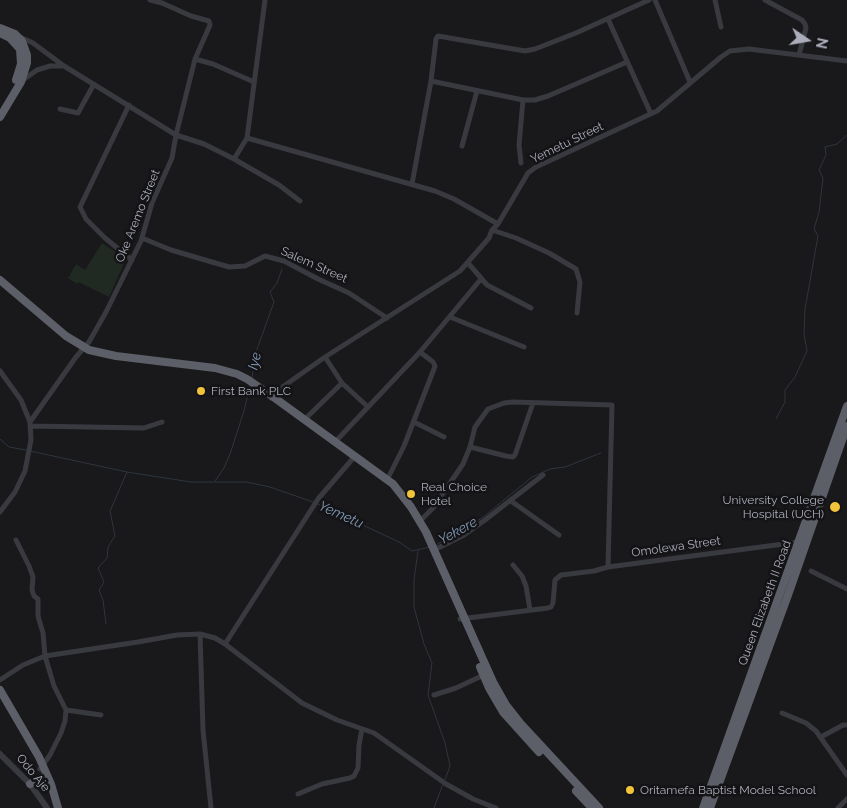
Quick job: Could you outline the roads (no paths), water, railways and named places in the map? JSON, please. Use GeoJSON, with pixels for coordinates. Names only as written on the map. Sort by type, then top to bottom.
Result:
{"type":"FeatureCollection","features":[{"type":"Feature","properties":{"kind":"highway"},"geometry":{"type":"LineString","coordinates":[[0,28],[15,34],[25,47],[27,55],[27,63],[21,82],[0,117]]}},
{"type":"Feature","properties":{"kind":"highway"},"geometry":{"type":"LineString","coordinates":[[0,34],[16,43],[22,55],[19,74],[0,109]]}},
{"type":"Feature","properties":{"kind":"highway"},"geometry":{"type":"LineString","coordinates":[[0,280],[82,350]]}},
{"type":"Feature","properties":{"kind":"highway"},"geometry":{"type":"LineString","coordinates":[[0,285],[68,343],[82,350],[105,359],[228,375],[271,397],[305,419],[384,482],[413,516],[431,547]]}},
{"type":"Feature","properties":{"kind":"highway"},"geometry":{"type":"LineString","coordinates":[[271,397],[399,491],[420,521],[496,700],[510,721],[592,808]]}},
{"type":"Feature","properties":{"kind":"highway","name":"Queen Elizabeth II Road"},"geometry":{"type":"LineString","coordinates":[[710,808],[784,594],[799,542],[847,406]]}},
{"type":"Feature","properties":{"kind":"highway","name":"Queen Elizabeth II Road"},"geometry":{"type":"LineString","coordinates":[[703,808],[847,426]]}},
{"type":"Feature","properties":{"kind":"highway"},"geometry":{"type":"LineString","coordinates":[[486,674],[513,715],[599,808]]}},
{"type":"Feature","properties":{"kind":"highway"},"geometry":{"type":"LineString","coordinates":[[0,690],[42,767],[54,808]]}},
{"type":"Feature","properties":{"kind":"highway"},"geometry":{"type":"LineString","coordinates":[[0,698],[42,767]]}},
{"type":"Feature","properties":{"kind":"highway"},"geometry":{"type":"LineString","coordinates":[[30,784],[45,776]]}},
{"type":"Feature","properties":{"kind":"highway"},"geometry":{"type":"LineString","coordinates":[[45,776],[58,808]]}},
{"type":"Feature","properties":{"kind":"street","name":"Oke Aremo Street"},"geometry":{"type":"LineString","coordinates":[[30,424],[106,312],[142,238],[152,203],[172,158],[195,59],[210,23],[174,7],[150,0]]}},
{"type":"Feature","properties":{"kind":"street"},"geometry":{"type":"LineString","coordinates":[[234,159],[248,138],[265,0]]}},
{"type":"Feature","properties":{"kind":"street"},"geometry":{"type":"LineString","coordinates":[[412,184],[438,36],[525,51],[535,49],[608,19],[649,0]]}},
{"type":"Feature","properties":{"kind":"street"},"geometry":{"type":"LineString","coordinates":[[655,0],[690,82]]}},
{"type":"Feature","properties":{"kind":"street"},"geometry":{"type":"LineString","coordinates":[[715,0],[721,27]]}},
{"type":"Feature","properties":{"kind":"street"},"geometry":{"type":"LineString","coordinates":[[765,0],[802,20],[805,24],[806,28],[799,55]]}},
{"type":"Feature","properties":{"kind":"street"},"geometry":{"type":"LineString","coordinates":[[608,19],[651,114]]}},
{"type":"Feature","properties":{"kind":"street"},"geometry":{"type":"LineString","coordinates":[[15,34],[176,135],[204,144],[234,159],[279,185],[300,201]]}},
{"type":"Feature","properties":{"kind":"street","name":"Yemetu Street"},"geometry":{"type":"LineString","coordinates":[[271,397],[326,357],[460,271],[489,238],[528,172],[651,114],[721,56],[730,51],[749,49],[847,61]]}},
{"type":"Feature","properties":{"kind":"street"},"geometry":{"type":"LineString","coordinates":[[195,59],[213,64],[254,82]]}},
{"type":"Feature","properties":{"kind":"street"},"geometry":{"type":"LineString","coordinates":[[431,81],[523,100],[535,100],[627,62]]}},
{"type":"Feature","properties":{"kind":"street"},"geometry":{"type":"LineString","coordinates":[[21,82],[37,70],[50,66],[64,66]]}},
{"type":"Feature","properties":{"kind":"street"},"geometry":{"type":"LineString","coordinates":[[60,109],[78,113],[94,84]]}},
{"type":"Feature","properties":{"kind":"street"},"geometry":{"type":"LineString","coordinates":[[462,146],[477,91]]}},
{"type":"Feature","properties":{"kind":"street"},"geometry":{"type":"LineString","coordinates":[[521,163],[519,145],[523,100]]}},
{"type":"Feature","properties":{"kind":"street"},"geometry":{"type":"LineString","coordinates":[[128,105],[80,207],[86,219],[105,238],[132,260]]}},
{"type":"Feature","properties":{"kind":"street"},"geometry":{"type":"LineString","coordinates":[[248,138],[445,195],[498,224]]}},
{"type":"Feature","properties":{"kind":"street"},"geometry":{"type":"LineString","coordinates":[[492,230],[549,252],[576,269],[580,282],[577,312]]}},
{"type":"Feature","properties":{"kind":"street","name":"Salem Street"},"geometry":{"type":"LineString","coordinates":[[142,238],[171,250],[229,267],[245,266],[266,256],[284,261],[318,280],[349,293],[387,318]]}},
{"type":"Feature","properties":{"kind":"street"},"geometry":{"type":"LineString","coordinates":[[468,263],[481,280],[498,292],[531,308]]}},
{"type":"Feature","properties":{"kind":"street"},"geometry":{"type":"LineString","coordinates":[[335,442],[420,352],[481,280]]}},
{"type":"Feature","properties":{"kind":"street"},"geometry":{"type":"LineString","coordinates":[[450,317],[524,347]]}},
{"type":"Feature","properties":{"kind":"street"},"geometry":{"type":"LineString","coordinates":[[386,480],[404,446],[435,366],[420,352]]}},
{"type":"Feature","properties":{"kind":"street"},"geometry":{"type":"LineString","coordinates":[[326,357],[342,383],[368,407]]}},
{"type":"Feature","properties":{"kind":"street"},"geometry":{"type":"LineString","coordinates":[[0,371],[21,400],[30,424],[31,447],[25,471],[14,492],[0,512]]}},
{"type":"Feature","properties":{"kind":"street"},"geometry":{"type":"LineString","coordinates":[[305,419],[342,383]]}},
{"type":"Feature","properties":{"kind":"street"},"geometry":{"type":"LineString","coordinates":[[420,521],[433,508],[463,464],[475,427],[488,409],[504,403],[612,405],[608,566]]}},
{"type":"Feature","properties":{"kind":"street"},"geometry":{"type":"LineString","coordinates":[[470,447],[506,456],[515,455],[533,404]]}},
{"type":"Feature","properties":{"kind":"street"},"geometry":{"type":"LineString","coordinates":[[30,424],[144,428],[162,422]]}},
{"type":"Feature","properties":{"kind":"street"},"geometry":{"type":"LineString","coordinates":[[414,422],[444,438]]}},
{"type":"Feature","properties":{"kind":"street"},"geometry":{"type":"LineString","coordinates":[[225,644],[314,504],[354,458]]}},
{"type":"Feature","properties":{"kind":"street"},"geometry":{"type":"LineString","coordinates":[[431,547],[464,535],[543,475]]}},
{"type":"Feature","properties":{"kind":"street"},"geometry":{"type":"LineString","coordinates":[[511,501],[559,535]]}},
{"type":"Feature","properties":{"kind":"street"},"geometry":{"type":"LineString","coordinates":[[16,540],[30,566],[32,590],[34,596],[38,599],[38,616],[43,633],[45,656],[54,686],[66,710],[61,734],[42,767]]}},
{"type":"Feature","properties":{"kind":"street","name":"Omolewa Street"},"geometry":{"type":"LineString","coordinates":[[530,610],[551,607],[557,577],[594,572],[608,566],[799,542]]}},
{"type":"Feature","properties":{"kind":"street"},"geometry":{"type":"LineString","coordinates":[[462,619],[530,610],[524,581],[513,565]]}},
{"type":"Feature","properties":{"kind":"street"},"geometry":{"type":"LineString","coordinates":[[811,571],[847,590]]}},
{"type":"Feature","properties":{"kind":"street"},"geometry":{"type":"LineString","coordinates":[[0,680],[23,665],[45,656],[119,646],[177,634],[200,634],[215,638],[225,644],[302,703],[337,720],[382,738],[446,784],[473,799],[496,808]]}},
{"type":"Feature","properties":{"kind":"street"},"geometry":{"type":"LineString","coordinates":[[200,634],[203,720],[211,808]]}},
{"type":"Feature","properties":{"kind":"street"},"geometry":{"type":"LineString","coordinates":[[434,695],[486,674]]}},
{"type":"Feature","properties":{"kind":"street"},"geometry":{"type":"LineString","coordinates":[[66,710],[101,715]]}},
{"type":"Feature","properties":{"kind":"street"},"geometry":{"type":"LineString","coordinates":[[782,713],[806,723],[821,737],[847,775]]}},
{"type":"Feature","properties":{"kind":"street"},"geometry":{"type":"LineString","coordinates":[[821,737],[843,724],[847,725]]}},
{"type":"Feature","properties":{"kind":"street"},"geometry":{"type":"LineString","coordinates":[[298,794],[322,784],[354,776],[358,768],[358,745],[362,729]]}},
{"type":"Feature","properties":{"kind":"street","name":"Odo Aje"},"geometry":{"type":"LineString","coordinates":[[0,754],[30,784],[47,808]]}},
{"type":"Feature","properties":{"kind":"street"},"geometry":{"type":"LineString","coordinates":[[838,808],[847,799]]}},
{"type":"Feature","properties":{"kind":"waterway"},"geometry":{"type":"LineString","coordinates":[[776,419],[785,402],[785,390],[795,377],[807,351],[804,334],[805,309],[818,236],[814,229],[819,212],[823,178],[819,170],[826,155],[825,147],[837,144],[847,135]]}},
{"type":"Feature","properties":{"kind":"waterway","name":"Iye"},"geometry":{"type":"LineString","coordinates":[[252,378],[256,352],[274,302],[270,292],[277,283],[282,269]]}},
{"type":"Feature","properties":{"kind":"waterway","name":"Iye"},"geometry":{"type":"LineString","coordinates":[[215,481],[224,468],[230,454],[250,385]]}},
{"type":"Feature","properties":{"kind":"waterway","name":"Yemetu"},"geometry":{"type":"LineString","coordinates":[[0,439],[9,447],[26,450]]}},
{"type":"Feature","properties":{"kind":"waterway","name":"Yemetu"},"geometry":{"type":"LineString","coordinates":[[30,451],[127,472],[191,482],[246,482],[270,487],[313,502]]}},
{"type":"Feature","properties":{"kind":"waterway","name":"Yekere"},"geometry":{"type":"LineString","coordinates":[[436,545],[482,518],[532,477],[550,469],[565,467],[601,453]]}},
{"type":"Feature","properties":{"kind":"waterway"},"geometry":{"type":"LineString","coordinates":[[106,624],[103,600],[99,590],[104,582],[98,568],[107,558],[108,547],[115,536],[110,511],[127,472]]}},
{"type":"Feature","properties":{"kind":"waterway","name":"Yemetu"},"geometry":{"type":"LineString","coordinates":[[316,503],[399,542],[412,551],[430,547]]}},
{"type":"Feature","properties":{"kind":"waterway","name":"Yemetu"},"geometry":{"type":"LineString","coordinates":[[418,551],[414,580],[414,607],[424,644],[432,663],[428,695],[445,743],[450,766],[445,780]]}},
{"type":"Feature","properties":{"kind":"waterway","name":"Yemetu"},"geometry":{"type":"LineString","coordinates":[[434,808],[443,784]]}},
{"type":"Feature","properties":{"kind":"place","name":"First Bank PLC"},"geometry":{"type":"Point","coordinates":[201,391]}},
{"type":"Feature","properties":{"kind":"place","name":"Real Choice Hotel"},"geometry":{"type":"Point","coordinates":[411,494]}},
{"type":"Feature","properties":{"kind":"place","name":"University College Hospital (UCH)"},"geometry":{"type":"Point","coordinates":[835,507]}},
{"type":"Feature","properties":{"kind":"place","name":"Oritamefa Baptist Model School"},"geometry":{"type":"Point","coordinates":[630,790]}}]}
